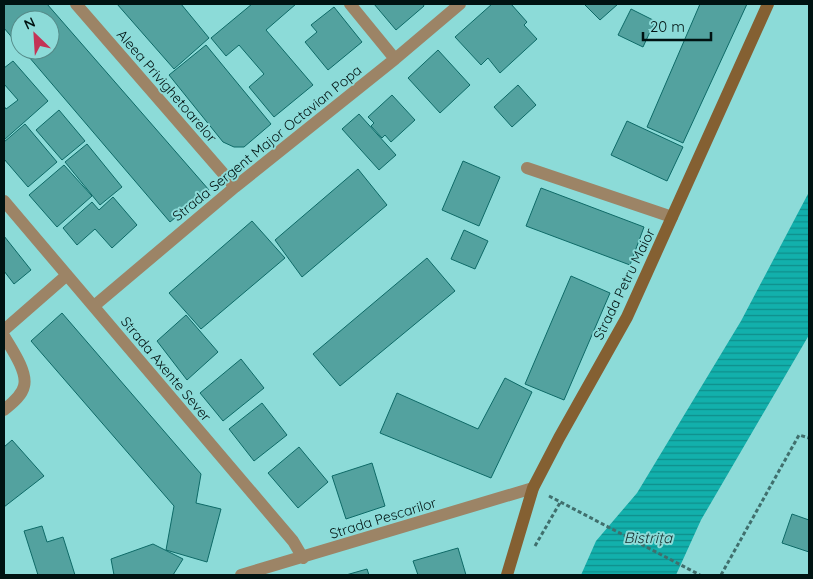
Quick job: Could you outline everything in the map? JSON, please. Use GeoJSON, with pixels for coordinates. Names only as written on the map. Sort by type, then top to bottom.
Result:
{"type":"FeatureCollection","features":[{"type":"Feature","properties":{"kind":"street","name":"Aleea Privighetoarelor"},"geometry":{"type":"LineString","coordinates":[[76,4],[235,188]]}},
{"type":"Feature","properties":{"kind":"street"},"geometry":{"type":"LineString","coordinates":[[350,4],[395,59]]}},
{"type":"Feature","properties":{"kind":"street","name":"Strada Sergent Major Octavian Popa"},"geometry":{"type":"LineString","coordinates":[[94,306],[460,4]]}},
{"type":"Feature","properties":{"kind":"street","name":"Strada Petru Maior"},"geometry":{"type":"LineString","coordinates":[[507,575],[533,488],[627,317],[768,4]]}},
{"type":"Feature","properties":{"kind":"street"},"geometry":{"type":"LineString","coordinates":[[527,168],[672,217]]}},
{"type":"Feature","properties":{"kind":"street","name":"Strada Axente Sever"},"geometry":{"type":"LineString","coordinates":[[4,201],[293,541],[303,558]]}},
{"type":"Feature","properties":{"kind":"street"},"geometry":{"type":"LineString","coordinates":[[4,330],[67,275]]}},
{"type":"Feature","properties":{"kind":"street"},"geometry":{"type":"LineString","coordinates":[[4,336],[19,362],[24,376],[24,387],[16,399],[4,410]]}},
{"type":"Feature","properties":{"kind":"street","name":"Strada Pescarilor"},"geometry":{"type":"LineString","coordinates":[[241,575],[533,488]]}},
{"type":"Feature","properties":{"kind":"path"},"geometry":{"type":"LineString","coordinates":[[721,575],[799,435],[809,438]]}},
{"type":"Feature","properties":{"kind":"path"},"geometry":{"type":"LineString","coordinates":[[533,551],[563,502],[699,575]]}},
{"type":"Feature","properties":{"kind":"water","name":"Bistrița"},"geometry":{"type":"Polygon","coordinates":[[[809,192],[809,335],[701,520],[676,575],[581,575],[596,541],[637,493],[741,321],[809,192]]]}},
{"type":"Feature","properties":{"kind":"building"},"geometry":{"type":"Polygon","coordinates":[[[4,4],[47,4],[52,10],[10,10],[10,35],[4,28],[4,4]]]}},
{"type":"Feature","properties":{"kind":"building"},"geometry":{"type":"Polygon","coordinates":[[[117,4],[181,4],[209,38],[174,69],[117,4]]]}},
{"type":"Feature","properties":{"kind":"building"},"geometry":{"type":"Polygon","coordinates":[[[252,4],[296,4],[266,30],[313,85],[274,117],[249,87],[264,74],[239,45],[226,56],[211,38],[252,4]]]}},
{"type":"Feature","properties":{"kind":"building"},"geometry":{"type":"Polygon","coordinates":[[[374,4],[423,4],[424,6],[396,30],[374,4]]]}},
{"type":"Feature","properties":{"kind":"building"},"geometry":{"type":"Polygon","coordinates":[[[492,4],[511,4],[527,22],[524,25],[537,39],[500,73],[488,58],[481,65],[455,37],[492,4]]]}},
{"type":"Feature","properties":{"kind":"building"},"geometry":{"type":"Polygon","coordinates":[[[584,4],[618,4],[600,20],[584,4]]]}},
{"type":"Feature","properties":{"kind":"building"},"geometry":{"type":"Polygon","coordinates":[[[700,4],[747,4],[683,143],[647,127],[700,4]]]}},
{"type":"Feature","properties":{"kind":"building"},"geometry":{"type":"Polygon","coordinates":[[[334,7],[362,42],[328,70],[305,42],[317,32],[311,25],[334,7]]]}},
{"type":"Feature","properties":{"kind":"building"},"geometry":{"type":"Polygon","coordinates":[[[631,9],[655,21],[643,47],[618,35],[631,9]]]}},
{"type":"Feature","properties":{"kind":"building"},"geometry":{"type":"Polygon","coordinates":[[[60,19],[209,190],[170,222],[32,60],[60,60],[60,19]]]}},
{"type":"Feature","properties":{"kind":"building"},"geometry":{"type":"Polygon","coordinates":[[[206,45],[271,124],[244,147],[234,147],[223,142],[169,75],[206,45]]]}},
{"type":"Feature","properties":{"kind":"building"},"geometry":{"type":"Polygon","coordinates":[[[438,50],[470,85],[440,113],[408,78],[438,50]]]}},
{"type":"Feature","properties":{"kind":"building"},"geometry":{"type":"Polygon","coordinates":[[[13,61],[48,101],[4,140],[4,106],[6,109],[18,100],[4,84],[4,68],[13,61]]]}},
{"type":"Feature","properties":{"kind":"building"},"geometry":{"type":"Polygon","coordinates":[[[518,85],[536,105],[512,127],[494,107],[518,85]]]}},
{"type":"Feature","properties":{"kind":"building"},"geometry":{"type":"Polygon","coordinates":[[[392,95],[415,120],[391,142],[385,135],[382,138],[371,126],[374,123],[368,117],[392,95]]]}},
{"type":"Feature","properties":{"kind":"building"},"geometry":{"type":"Polygon","coordinates":[[[59,110],[85,141],[62,160],[36,130],[59,110]]]}},
{"type":"Feature","properties":{"kind":"building"},"geometry":{"type":"Polygon","coordinates":[[[359,114],[396,155],[379,170],[342,129],[359,114]]]}},
{"type":"Feature","properties":{"kind":"building"},"geometry":{"type":"Polygon","coordinates":[[[627,121],[683,147],[667,181],[611,155],[627,121]]]}},
{"type":"Feature","properties":{"kind":"building"},"geometry":{"type":"Polygon","coordinates":[[[25,124],[57,162],[28,187],[4,159],[4,142],[25,124]]]}},
{"type":"Feature","properties":{"kind":"building"},"geometry":{"type":"Polygon","coordinates":[[[87,144],[122,187],[100,205],[65,162],[87,144]]]}},
{"type":"Feature","properties":{"kind":"building"},"geometry":{"type":"Polygon","coordinates":[[[463,161],[500,177],[479,226],[442,210],[463,161]]]}},
{"type":"Feature","properties":{"kind":"building"},"geometry":{"type":"Polygon","coordinates":[[[64,165],[92,196],[57,227],[29,195],[64,165]]]}},
{"type":"Feature","properties":{"kind":"building"},"geometry":{"type":"Polygon","coordinates":[[[358,169],[387,205],[302,277],[275,240],[358,169]]]}},
{"type":"Feature","properties":{"kind":"building"},"geometry":{"type":"Polygon","coordinates":[[[541,188],[644,227],[630,265],[526,226],[541,188]]]}},
{"type":"Feature","properties":{"kind":"building"},"geometry":{"type":"Polygon","coordinates":[[[113,197],[137,225],[112,248],[95,229],[77,245],[63,228],[92,202],[99,210],[113,197]]]}},
{"type":"Feature","properties":{"kind":"building"},"geometry":{"type":"Polygon","coordinates":[[[252,221],[285,258],[201,329],[169,293],[252,221]]]}},
{"type":"Feature","properties":{"kind":"building"},"geometry":{"type":"Polygon","coordinates":[[[464,230],[488,241],[475,269],[451,259],[464,230]]]}},
{"type":"Feature","properties":{"kind":"building"},"geometry":{"type":"Polygon","coordinates":[[[4,236],[31,270],[14,284],[4,271],[4,236]]]}},
{"type":"Feature","properties":{"kind":"building"},"geometry":{"type":"Polygon","coordinates":[[[427,258],[455,291],[340,386],[313,354],[427,258]]]}},
{"type":"Feature","properties":{"kind":"building"},"geometry":{"type":"Polygon","coordinates":[[[571,276],[610,293],[564,400],[525,384],[571,276]]]}},
{"type":"Feature","properties":{"kind":"building"},"geometry":{"type":"Polygon","coordinates":[[[62,313],[201,474],[196,503],[221,509],[207,562],[166,550],[174,506],[31,341],[62,313]]]}},
{"type":"Feature","properties":{"kind":"building"},"geometry":{"type":"Polygon","coordinates":[[[186,315],[218,352],[187,380],[157,341],[186,315]]]}},
{"type":"Feature","properties":{"kind":"building"},"geometry":{"type":"Polygon","coordinates":[[[241,359],[264,388],[223,421],[200,393],[241,359]]]}},
{"type":"Feature","properties":{"kind":"building"},"geometry":{"type":"Polygon","coordinates":[[[505,378],[532,392],[491,478],[380,433],[397,393],[478,429],[505,378]]]}},
{"type":"Feature","properties":{"kind":"building"},"geometry":{"type":"Polygon","coordinates":[[[262,403],[287,435],[254,461],[229,429],[262,403]]]}},
{"type":"Feature","properties":{"kind":"building"},"geometry":{"type":"Polygon","coordinates":[[[12,440],[44,476],[4,507],[4,447],[12,440]]]}},
{"type":"Feature","properties":{"kind":"building"},"geometry":{"type":"Polygon","coordinates":[[[299,447],[328,482],[298,508],[268,473],[299,447]]]}},
{"type":"Feature","properties":{"kind":"building"},"geometry":{"type":"Polygon","coordinates":[[[372,463],[385,506],[346,519],[332,476],[372,463]]]}},
{"type":"Feature","properties":{"kind":"building"},"geometry":{"type":"Polygon","coordinates":[[[792,514],[809,520],[809,552],[782,543],[792,514]]]}},
{"type":"Feature","properties":{"kind":"building"},"geometry":{"type":"Polygon","coordinates":[[[42,526],[47,542],[63,537],[75,575],[38,575],[24,531],[42,526]]]}},
{"type":"Feature","properties":{"kind":"building"},"geometry":{"type":"Polygon","coordinates":[[[153,544],[183,559],[173,575],[114,575],[111,559],[153,544]]]}},
{"type":"Feature","properties":{"kind":"building"},"geometry":{"type":"Polygon","coordinates":[[[458,548],[466,575],[418,575],[413,561],[458,548]]]}},
{"type":"Feature","properties":{"kind":"building"},"geometry":{"type":"Polygon","coordinates":[[[367,569],[369,575],[346,575],[367,569]]]}}]}
